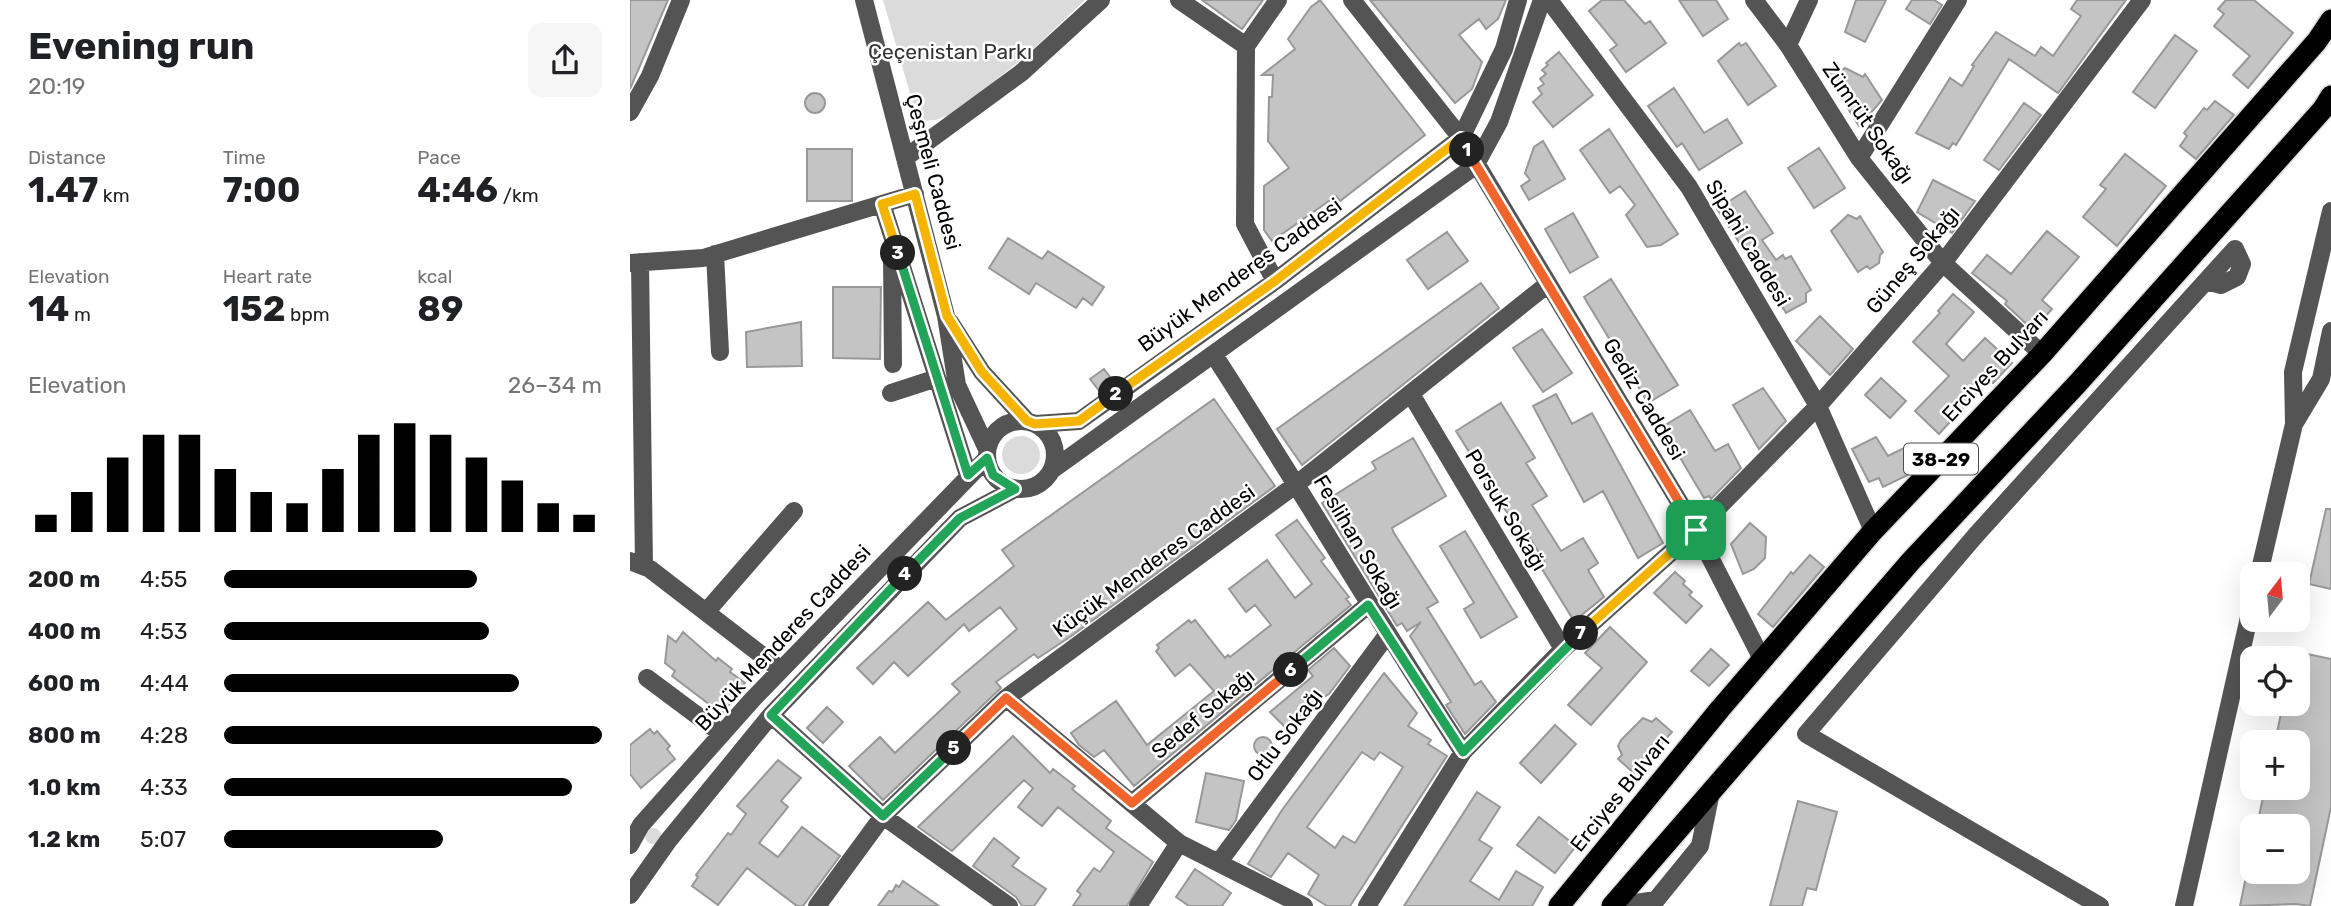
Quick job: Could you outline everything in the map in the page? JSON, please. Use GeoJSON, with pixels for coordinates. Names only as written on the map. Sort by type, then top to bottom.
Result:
{"type":"FeatureCollection","features":[{"type":"Feature","properties":{"kind":"highway","name":"Erciyes Bulvarı"},"geometry":{"type":"LineString","coordinates":[[1559,906],[1873,531],[2042,354],[2317,41],[2331,20]]}},
{"type":"Feature","properties":{"kind":"highway","name":"38-29"},"geometry":{"type":"LineString","coordinates":[[1613,906],[1902,571],[2078,383],[2314,119],[2331,96]]}},
{"type":"Feature","properties":{"kind":"street"},"geometry":{"type":"LineString","coordinates":[[630,111],[650,76],[681,0]]}},
{"type":"Feature","properties":{"kind":"street","name":"Çeşmeli Caddesi"},"geometry":{"type":"LineString","coordinates":[[864,0],[947,316],[957,385],[987,454]]}},
{"type":"Feature","properties":{"kind":"street"},"geometry":{"type":"LineString","coordinates":[[905,158],[1021,73],[1101,0]]}},
{"type":"Feature","properties":{"kind":"street"},"geometry":{"type":"LineString","coordinates":[[1179,0],[1246,46]]}},
{"type":"Feature","properties":{"kind":"street"},"geometry":{"type":"LineString","coordinates":[[1275,281],[1245,225],[1246,46],[1278,0]]}},
{"type":"Feature","properties":{"kind":"street","name":"Gediz Caddesi"},"geometry":{"type":"LineString","coordinates":[[1352,0],[1461,138],[1475,166],[1696,530],[1763,661]]}},
{"type":"Feature","properties":{"kind":"street"},"geometry":{"type":"LineString","coordinates":[[1461,138],[1504,49],[1518,0]]}},
{"type":"Feature","properties":{"kind":"street"},"geometry":{"type":"LineString","coordinates":[[1052,470],[1053,443],[1049,435],[1031,422],[1001,427],[987,454],[993,475],[1015,489],[1033,487],[1052,470],[1475,166],[1499,122],[1542,0]]}},
{"type":"Feature","properties":{"kind":"street","name":"Sipahi Caddesi"},"geometry":{"type":"LineString","coordinates":[[1549,0],[1689,187],[1818,406],[1873,531]]}},
{"type":"Feature","properties":{"kind":"street","name":"Zümrüt Sokağı"},"geometry":{"type":"LineString","coordinates":[[1754,0],[1788,45],[1859,158],[1943,263],[2042,354]]}},
{"type":"Feature","properties":{"kind":"street"},"geometry":{"type":"LineString","coordinates":[[1788,45],[1809,0]]}},
{"type":"Feature","properties":{"kind":"street"},"geometry":{"type":"LineString","coordinates":[[1859,158],[1958,0]]}},
{"type":"Feature","properties":{"kind":"street","name":"Güneş Sokağı"},"geometry":{"type":"LineString","coordinates":[[1367,906],[1463,752],[1563,649],[1696,530],[1818,406],[1943,263],[2142,0]]}},
{"type":"Feature","properties":{"kind":"street","name":"Büyük Menderes Caddesi"},"geometry":{"type":"LineString","coordinates":[[1031,422],[1079,421],[1275,281],[1461,138]]}},
{"type":"Feature","properties":{"kind":"street"},"geometry":{"type":"LineString","coordinates":[[781,670],[706,612],[637,564],[635,262],[703,258],[915,194]]}},
{"type":"Feature","properties":{"kind":"street"},"geometry":{"type":"LineString","coordinates":[[882,204],[968,475]]}},
{"type":"Feature","properties":{"kind":"street"},"geometry":{"type":"LineString","coordinates":[[2262,562],[2294,424],[2293,372],[2331,211]]}},
{"type":"Feature","properties":{"kind":"street"},"geometry":{"type":"LineString","coordinates":[[892,236],[893,364]]}},
{"type":"Feature","properties":{"kind":"street"},"geometry":{"type":"LineString","coordinates":[[715,254],[720,352]]}},
{"type":"Feature","properties":{"kind":"street"},"geometry":{"type":"LineString","coordinates":[[2099,906],[1806,734],[1976,535],[2207,281]]}},
{"type":"Feature","properties":{"kind":"street","name":"Küçük Menderes Caddesi"},"geometry":{"type":"LineString","coordinates":[[817,906],[883,816],[1006,698],[1298,483],[1548,284]]}},
{"type":"Feature","properties":{"kind":"street","name":"Çeşmeli Caddesi"},"geometry":{"type":"LineString","coordinates":[[947,316],[982,372],[1031,422]]}},
{"type":"Feature","properties":{"kind":"street"},"geometry":{"type":"LineString","coordinates":[[2294,424],[2327,370],[2331,331]]}},
{"type":"Feature","properties":{"kind":"street","name":"Feslihan Sokağı"},"geometry":{"type":"LineString","coordinates":[[1214,355],[1298,483],[1368,605],[1463,752]]}},
{"type":"Feature","properties":{"kind":"street"},"geometry":{"type":"LineString","coordinates":[[891,393],[937,378]]}},
{"type":"Feature","properties":{"kind":"street","name":"Porsuk Sokağı"},"geometry":{"type":"LineString","coordinates":[[1411,394],[1563,649]]}},
{"type":"Feature","properties":{"kind":"street","name":"Büyük Menderes Caddesi"},"geometry":{"type":"LineString","coordinates":[[636,832],[781,670],[949,500],[987,454]]}},
{"type":"Feature","properties":{"kind":"street","name":"Büyük Menderes Caddesi"},"geometry":{"type":"LineString","coordinates":[[630,895],[665,845],[771,715],[960,518],[1015,489]]}},
{"type":"Feature","properties":{"kind":"street"},"geometry":{"type":"LineString","coordinates":[[706,612],[794,511]]}},
{"type":"Feature","properties":{"kind":"street","name":"Sedef Sokağı"},"geometry":{"type":"LineString","coordinates":[[1132,803],[1368,605]]}},
{"type":"Feature","properties":{"kind":"street"},"geometry":{"type":"LineString","coordinates":[[2184,906],[2246,632]]}},
{"type":"Feature","properties":{"kind":"street","name":"Otlu Sokağı"},"geometry":{"type":"LineString","coordinates":[[1219,862],[1387,635]]}},
{"type":"Feature","properties":{"kind":"street"},"geometry":{"type":"LineString","coordinates":[[647,678],[722,734]]}},
{"type":"Feature","properties":{"kind":"street"},"geometry":{"type":"LineString","coordinates":[[1006,698],[1179,843],[1304,906]]}},
{"type":"Feature","properties":{"kind":"street"},"geometry":{"type":"LineString","coordinates":[[771,715],[883,816],[1009,906]]}},
{"type":"Feature","properties":{"kind":"street"},"geometry":{"type":"LineString","coordinates":[[1613,906],[1656,900],[1700,846],[1711,792]]}},
{"type":"Feature","properties":{"kind":"street"},"geometry":{"type":"LineString","coordinates":[[654,820],[663,824],[668,832],[665,845],[653,852],[644,849],[638,842],[636,832],[654,820]]}},
{"type":"Feature","properties":{"kind":"street"},"geometry":{"type":"LineString","coordinates":[[1138,906],[1179,843]]}},
{"type":"Feature","properties":{"kind":"green space","name":"Çeçenistan Parkı"},"geometry":{"type":"Polygon","coordinates":[[[883,0],[1085,0],[1027,55],[954,113],[936,120],[918,121],[883,0]]]}},
{"type":"Feature","properties":{"kind":"green space"},"geometry":{"type":"Polygon","coordinates":[[[1021,436],[1035,441],[1040,455],[1035,469],[1021,474],[1007,469],[1002,455],[1007,441],[1021,436]]]}},
{"type":"Feature","properties":{"kind":"green space"},"geometry":{"type":"Polygon","coordinates":[[[653,828],[659,830],[659,842],[653,844],[647,842],[645,836],[647,830],[653,828]]]}},
{"type":"Feature","properties":{"kind":"building"},"geometry":{"type":"Polygon","coordinates":[[[630,0],[668,0],[630,89],[630,0]]]}},
{"type":"Feature","properties":{"kind":"building"},"geometry":{"type":"Polygon","coordinates":[[[1202,0],[1263,0],[1242,29],[1202,0]]]}},
{"type":"Feature","properties":{"kind":"building"},"geometry":{"type":"Polygon","coordinates":[[[1320,0],[1425,135],[1340,201],[1336,196],[1272,241],[1264,230],[1264,186],[1289,168],[1268,141],[1269,97],[1272,97],[1273,75],[1262,75],[1295,49],[1288,39],[1311,7],[1320,0]]]}},
{"type":"Feature","properties":{"kind":"building"},"geometry":{"type":"Polygon","coordinates":[[[1370,0],[1506,0],[1498,19],[1486,29],[1479,19],[1459,35],[1482,62],[1472,89],[1455,103],[1370,0]]]}},
{"type":"Feature","properties":{"kind":"building"},"geometry":{"type":"Polygon","coordinates":[[[1602,0],[1624,0],[1645,24],[1650,21],[1666,43],[1626,72],[1610,50],[1617,45],[1589,11],[1602,0]]]}},
{"type":"Feature","properties":{"kind":"building"},"geometry":{"type":"Polygon","coordinates":[[[1679,0],[1716,0],[1728,19],[1703,36],[1679,0]]]}},
{"type":"Feature","properties":{"kind":"building"},"geometry":{"type":"Polygon","coordinates":[[[1856,0],[1886,0],[1865,42],[1845,32],[1856,0]]]}},
{"type":"Feature","properties":{"kind":"building"},"geometry":{"type":"Polygon","coordinates":[[[1912,0],[1934,0],[1942,5],[1930,24],[1906,9],[1912,0]]]}},
{"type":"Feature","properties":{"kind":"building"},"geometry":{"type":"Polygon","coordinates":[[[2077,0],[2126,0],[2058,93],[2009,59],[1956,145],[1953,143],[1949,149],[1916,133],[1950,78],[1962,86],[1974,66],[1972,65],[1996,32],[2035,56],[2041,47],[2053,56],[2081,16],[2071,9],[2077,0]]]}},
{"type":"Feature","properties":{"kind":"building"},"geometry":{"type":"Polygon","coordinates":[[[2226,0],[2254,0],[2293,33],[2248,88],[2233,75],[2250,56],[2214,26],[2224,14],[2218,9],[2226,0]]]}},
{"type":"Feature","properties":{"kind":"building"},"geometry":{"type":"Polygon","coordinates":[[[2175,35],[2197,51],[2155,108],[2133,92],[2175,35]]]}},
{"type":"Feature","properties":{"kind":"building"},"geometry":{"type":"Polygon","coordinates":[[[1739,43],[1741,46],[1746,43],[1776,86],[1748,105],[1718,61],[1739,43]]]}},
{"type":"Feature","properties":{"kind":"building"},"geometry":{"type":"Polygon","coordinates":[[[1559,52],[1593,95],[1553,127],[1533,102],[1542,94],[1538,88],[1544,84],[1540,79],[1546,74],[1542,70],[1559,52]]]}},
{"type":"Feature","properties":{"kind":"building"},"geometry":{"type":"Polygon","coordinates":[[[1839,68],[1841,71],[1845,68],[1863,77],[1865,74],[1882,100],[1869,115],[1870,119],[1859,126],[1827,75],[1839,68]]]}},
{"type":"Feature","properties":{"kind":"building"},"geometry":{"type":"Polygon","coordinates":[[[1674,88],[1704,133],[1727,119],[1742,143],[1699,170],[1682,143],[1677,147],[1648,106],[1674,88]]]}},
{"type":"Feature","properties":{"kind":"building"},"geometry":{"type":"Polygon","coordinates":[[[815,93],[822,96],[825,103],[822,110],[815,113],[808,110],[805,103],[808,96],[815,93]]]}},
{"type":"Feature","properties":{"kind":"building"},"geometry":{"type":"Polygon","coordinates":[[[2215,101],[2234,115],[2196,159],[2180,146],[2187,136],[2184,133],[2204,108],[2207,110],[2215,101]]]}},
{"type":"Feature","properties":{"kind":"building"},"geometry":{"type":"Polygon","coordinates":[[[2024,103],[2041,115],[1999,170],[1984,160],[2024,103]]]}},
{"type":"Feature","properties":{"kind":"building"},"geometry":{"type":"Polygon","coordinates":[[[1609,129],[1678,234],[1661,245],[1647,247],[1626,215],[1635,205],[1620,186],[1610,193],[1580,150],[1609,129]]]}},
{"type":"Feature","properties":{"kind":"building"},"geometry":{"type":"Polygon","coordinates":[[[1543,141],[1565,179],[1529,200],[1521,186],[1530,180],[1525,173],[1534,147],[1543,141]]]}},
{"type":"Feature","properties":{"kind":"building"},"geometry":{"type":"Polygon","coordinates":[[[1819,148],[1845,188],[1814,208],[1788,168],[1819,148]]]}},
{"type":"Feature","properties":{"kind":"building"},"geometry":{"type":"Polygon","coordinates":[[[807,149],[852,149],[852,201],[807,201],[807,149]]]}},
{"type":"Feature","properties":{"kind":"building"},"geometry":{"type":"Polygon","coordinates":[[[2125,154],[2166,186],[2117,246],[2083,217],[2106,189],[2100,185],[2125,154]]]}},
{"type":"Feature","properties":{"kind":"building"},"geometry":{"type":"Polygon","coordinates":[[[1933,180],[1975,201],[1952,233],[1917,212],[1933,180]]]}},
{"type":"Feature","properties":{"kind":"building"},"geometry":{"type":"Polygon","coordinates":[[[1745,191],[1773,233],[1762,240],[1776,260],[1783,255],[1785,259],[1791,256],[1811,290],[1806,293],[1806,302],[1786,313],[1748,250],[1745,251],[1717,209],[1745,191]]]}},
{"type":"Feature","properties":{"kind":"building"},"geometry":{"type":"Polygon","coordinates":[[[1573,213],[1598,257],[1570,273],[1545,229],[1573,213]]]}},
{"type":"Feature","properties":{"kind":"building"},"geometry":{"type":"Polygon","coordinates":[[[1848,215],[1857,219],[1860,216],[1883,252],[1879,263],[1870,269],[1867,266],[1858,272],[1831,231],[1848,215]]]}},
{"type":"Feature","properties":{"kind":"building"},"geometry":{"type":"Polygon","coordinates":[[[2047,231],[2079,257],[2042,300],[2052,309],[2033,330],[2005,304],[2007,301],[1972,273],[1987,255],[2011,274],[2047,231]]]}},
{"type":"Feature","properties":{"kind":"building"},"geometry":{"type":"Polygon","coordinates":[[[1447,232],[1468,261],[1428,289],[1407,260],[1447,232]]]}},
{"type":"Feature","properties":{"kind":"building"},"geometry":{"type":"Polygon","coordinates":[[[1008,238],[1042,259],[1048,251],[1104,287],[1092,305],[1083,298],[1076,308],[1036,283],[1029,294],[989,268],[1008,238]]]}},
{"type":"Feature","properties":{"kind":"building"},"geometry":{"type":"Polygon","coordinates":[[[1611,279],[1678,385],[1648,403],[1584,297],[1611,279]]]}},
{"type":"Feature","properties":{"kind":"building"},"geometry":{"type":"Polygon","coordinates":[[[1481,283],[1499,308],[1302,465],[1277,429],[1481,283]]]}},
{"type":"Feature","properties":{"kind":"building"},"geometry":{"type":"Polygon","coordinates":[[[833,287],[881,287],[880,359],[833,358],[833,287]]]}},
{"type":"Feature","properties":{"kind":"building"},"geometry":{"type":"Polygon","coordinates":[[[1953,294],[1974,312],[1946,344],[1963,361],[1985,338],[2012,363],[1993,383],[1989,379],[1939,434],[1915,411],[1949,376],[1913,342],[1940,313],[1938,311],[1953,294]]]}},
{"type":"Feature","properties":{"kind":"building"},"geometry":{"type":"Polygon","coordinates":[[[1820,316],[1853,349],[1830,375],[1796,341],[1820,316]]]}},
{"type":"Feature","properties":{"kind":"building"},"geometry":{"type":"Polygon","coordinates":[[[801,322],[802,366],[747,367],[746,332],[801,322]]]}},
{"type":"Feature","properties":{"kind":"building"},"geometry":{"type":"Polygon","coordinates":[[[1542,329],[1572,373],[1543,392],[1513,348],[1542,329]]]}},
{"type":"Feature","properties":{"kind":"building"},"geometry":{"type":"Polygon","coordinates":[[[1104,369],[1114,382],[1100,392],[1090,379],[1104,369]]]}},
{"type":"Feature","properties":{"kind":"building"},"geometry":{"type":"Polygon","coordinates":[[[1881,378],[1906,401],[1890,418],[1865,395],[1881,378]]]}},
{"type":"Feature","properties":{"kind":"building"},"geometry":{"type":"Polygon","coordinates":[[[1763,388],[1786,421],[1759,449],[1733,405],[1763,388]]]}},
{"type":"Feature","properties":{"kind":"building"},"geometry":{"type":"Polygon","coordinates":[[[1556,394],[1572,424],[1592,413],[1663,543],[1638,558],[1603,491],[1584,502],[1533,406],[1556,394]]]}},
{"type":"Feature","properties":{"kind":"building"},"geometry":{"type":"Polygon","coordinates":[[[1214,399],[1275,486],[1070,637],[1038,658],[1034,654],[996,682],[1001,688],[883,800],[849,766],[880,737],[895,753],[960,692],[952,684],[1017,629],[1000,607],[969,631],[964,624],[908,676],[894,662],[873,684],[857,668],[928,602],[946,620],[1014,566],[1002,550],[1214,399]]]}},
{"type":"Feature","properties":{"kind":"building"},"geometry":{"type":"Polygon","coordinates":[[[1501,403],[1535,458],[1526,463],[1547,496],[1532,505],[1561,551],[1583,538],[1598,563],[1588,570],[1604,597],[1574,621],[1539,564],[1544,561],[1516,515],[1511,519],[1456,431],[1501,403]]]}},
{"type":"Feature","properties":{"kind":"building"},"geometry":{"type":"Polygon","coordinates":[[[1690,410],[1715,451],[1728,444],[1741,468],[1711,499],[1709,496],[1704,498],[1662,427],[1690,410]]]}},
{"type":"Feature","properties":{"kind":"building"},"geometry":{"type":"Polygon","coordinates":[[[1876,437],[1888,456],[1906,447],[1916,467],[1908,475],[1883,487],[1879,478],[1869,482],[1852,449],[1876,437]]]}},
{"type":"Feature","properties":{"kind":"building"},"geometry":{"type":"Polygon","coordinates":[[[1413,438],[1446,496],[1392,528],[1438,602],[1427,608],[1475,685],[1481,681],[1496,702],[1465,734],[1446,705],[1451,702],[1410,636],[1421,622],[1407,631],[1402,623],[1397,626],[1322,503],[1376,469],[1372,462],[1413,438]]]}},
{"type":"Feature","properties":{"kind":"building"},"geometry":{"type":"Polygon","coordinates":[[[2326,509],[2331,509],[2331,589],[2310,584],[2326,509]]]}},
{"type":"Feature","properties":{"kind":"building"},"geometry":{"type":"Polygon","coordinates":[[[1297,520],[1325,558],[1321,561],[1349,597],[1346,599],[1351,605],[1134,786],[1104,750],[1094,757],[1079,745],[1071,733],[1116,701],[1147,745],[1214,691],[1190,664],[1175,676],[1156,651],[1159,648],[1157,645],[1189,620],[1191,623],[1195,620],[1225,658],[1228,655],[1230,657],[1271,625],[1255,605],[1246,612],[1229,589],[1267,560],[1295,598],[1312,584],[1276,535],[1297,520]]]}},
{"type":"Feature","properties":{"kind":"building"},"geometry":{"type":"Polygon","coordinates":[[[1750,523],[1766,537],[1765,558],[1754,569],[1743,574],[1731,544],[1750,523]]]}},
{"type":"Feature","properties":{"kind":"building"},"geometry":{"type":"Polygon","coordinates":[[[1465,531],[1517,617],[1481,638],[1464,609],[1474,603],[1440,546],[1465,531]]]}},
{"type":"Feature","properties":{"kind":"building"},"geometry":{"type":"Polygon","coordinates":[[[1810,555],[1824,567],[1773,627],[1758,614],[1791,572],[1793,574],[1810,555]]]}},
{"type":"Feature","properties":{"kind":"building"},"geometry":{"type":"Polygon","coordinates":[[[1675,572],[1692,592],[1689,595],[1702,606],[1686,623],[1654,593],[1675,572]]]}},
{"type":"Feature","properties":{"kind":"building"},"geometry":{"type":"Polygon","coordinates":[[[1610,627],[1647,662],[1591,725],[1568,705],[1602,668],[1585,653],[1610,627]]]}},
{"type":"Feature","properties":{"kind":"building"},"geometry":{"type":"Polygon","coordinates":[[[683,632],[716,661],[718,658],[732,669],[730,672],[745,683],[722,714],[672,676],[675,671],[665,663],[668,636],[676,642],[683,632]]]}},
{"type":"Feature","properties":{"kind":"building"},"geometry":{"type":"Polygon","coordinates":[[[1334,648],[1350,666],[1329,694],[1316,702],[1287,729],[1270,712],[1313,676],[1308,670],[1334,648]]]}},
{"type":"Feature","properties":{"kind":"building"},"geometry":{"type":"Polygon","coordinates":[[[1711,649],[1729,665],[1709,686],[1691,671],[1711,649]]]}},
{"type":"Feature","properties":{"kind":"building"},"geometry":{"type":"Polygon","coordinates":[[[2310,655],[2331,659],[2331,807],[2310,906],[2240,906],[2245,884],[2310,884],[2310,814],[2259,814],[2262,800],[2310,800],[2310,730],[2278,730],[2280,716],[2310,716],[2310,655]]]}},
{"type":"Feature","properties":{"kind":"building"},"geometry":{"type":"Polygon","coordinates":[[[1384,673],[1417,713],[1408,726],[1431,740],[1428,744],[1447,756],[1350,906],[1327,906],[1308,894],[1319,875],[1288,853],[1271,877],[1248,864],[1282,810],[1384,673]],[[1362,752],[1307,827],[1335,848],[1343,836],[1355,843],[1403,767],[1380,752],[1374,760],[1362,752]]]}},
{"type":"Feature","properties":{"kind":"building"},"geometry":{"type":"Polygon","coordinates":[[[827,707],[843,722],[823,743],[807,728],[827,707]]]}},
{"type":"Feature","properties":{"kind":"building"},"geometry":{"type":"Polygon","coordinates":[[[1643,718],[1652,722],[1656,718],[1672,732],[1634,773],[1618,759],[1622,755],[1618,746],[1643,718]]]}},
{"type":"Feature","properties":{"kind":"building"},"geometry":{"type":"Polygon","coordinates":[[[1555,725],[1576,744],[1541,783],[1520,763],[1555,725]]]}},
{"type":"Feature","properties":{"kind":"building"},"geometry":{"type":"Polygon","coordinates":[[[650,729],[654,734],[657,731],[670,746],[667,749],[675,759],[641,788],[630,774],[630,745],[650,729]]]}},
{"type":"Feature","properties":{"kind":"building"},"geometry":{"type":"Polygon","coordinates":[[[1013,736],[1050,773],[1053,769],[1075,786],[1072,789],[1111,821],[1106,828],[1153,862],[1127,906],[1073,906],[1081,894],[1077,891],[1094,868],[1100,872],[1114,852],[1058,807],[1042,826],[1018,807],[1033,788],[1024,780],[952,851],[918,827],[1013,736]]]}},
{"type":"Feature","properties":{"kind":"building"},"geometry":{"type":"Polygon","coordinates":[[[1263,737],[1269,740],[1272,746],[1269,752],[1263,755],[1257,752],[1254,746],[1257,740],[1263,737]]]}},
{"type":"Feature","properties":{"kind":"building"},"geometry":{"type":"Polygon","coordinates":[[[778,760],[801,778],[781,801],[788,807],[759,843],[778,857],[802,827],[840,856],[803,906],[797,906],[747,868],[718,905],[692,886],[698,877],[696,875],[746,814],[737,806],[778,760]]]}},
{"type":"Feature","properties":{"kind":"building"},"geometry":{"type":"Polygon","coordinates":[[[1206,773],[1244,781],[1236,820],[1229,830],[1196,822],[1206,773]]]}},
{"type":"Feature","properties":{"kind":"building"},"geometry":{"type":"Polygon","coordinates":[[[1477,792],[1500,807],[1479,840],[1492,848],[1470,881],[1499,900],[1516,871],[1543,887],[1532,906],[1404,906],[1477,792]]]}},
{"type":"Feature","properties":{"kind":"building"},"geometry":{"type":"Polygon","coordinates":[[[1798,801],[1837,812],[1816,890],[1807,888],[1802,906],[1770,906],[1798,801]]]}},
{"type":"Feature","properties":{"kind":"building"},"geometry":{"type":"Polygon","coordinates":[[[1539,817],[1576,846],[1555,873],[1517,845],[1539,817]]]}},
{"type":"Feature","properties":{"kind":"building"},"geometry":{"type":"Polygon","coordinates":[[[994,838],[1019,858],[1012,866],[1046,889],[1034,906],[1022,906],[1016,897],[973,866],[994,838]]]}},
{"type":"Feature","properties":{"kind":"building"},"geometry":{"type":"Polygon","coordinates":[[[1195,869],[1231,893],[1222,906],[1189,906],[1176,897],[1195,869]]]}},
{"type":"Feature","properties":{"kind":"building"},"geometry":{"type":"Polygon","coordinates":[[[903,881],[939,906],[878,906],[889,891],[892,892],[896,885],[899,887],[903,881]]]}},
{"type":"Feature","properties":{"kind":"route"},"geometry":{"type":"LineString","coordinates":[[1461,138],[1475,166],[1696,530],[1563,649],[1463,752],[1368,605],[1132,803],[1006,698],[883,816],[771,715],[960,518],[1015,489],[993,475],[987,458],[968,475],[882,204],[915,194],[947,316],[982,372],[1027,421],[1035,424],[1079,421],[1197,334],[1275,281],[1461,138]]}}]}
